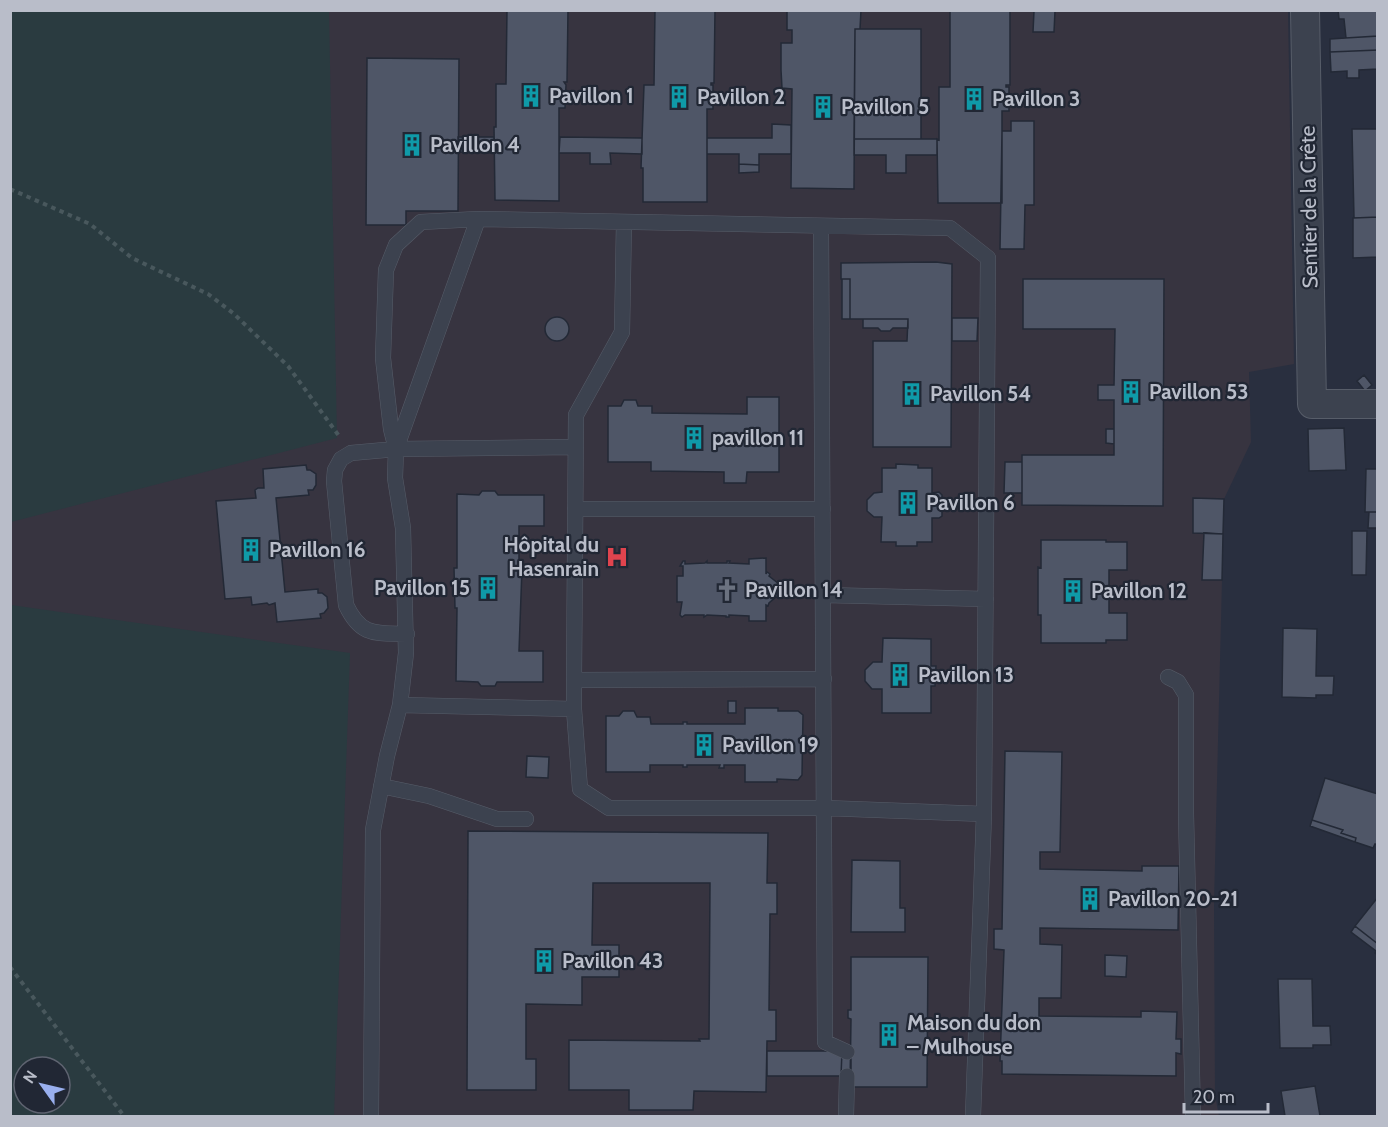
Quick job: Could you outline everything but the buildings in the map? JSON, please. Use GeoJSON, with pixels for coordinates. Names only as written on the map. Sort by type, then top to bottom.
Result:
{"type":"FeatureCollection","features":[{"type":"Feature","properties":{"kind":"street","name":"Sentier de la Crête"},"geometry":{"type":"LineString","coordinates":[[1305,10],[1312,404],[1377,404]]}},
{"type":"Feature","properties":{"kind":"lane"},"geometry":{"type":"LineString","coordinates":[[396,449],[478,219]]}},
{"type":"Feature","properties":{"kind":"lane"},"geometry":{"type":"LineString","coordinates":[[376,1116],[371,1116],[373,830],[400,705],[407,634],[403,528],[396,478],[396,449],[391,429],[383,358],[386,270],[396,244],[421,222],[478,219],[950,228],[988,258],[984,814],[973,1116]]}},
{"type":"Feature","properties":{"kind":"lane"},"geometry":{"type":"LineString","coordinates":[[624,222],[622,332],[576,415],[574,710],[580,789],[609,808],[825,808],[984,814]]}},
{"type":"Feature","properties":{"kind":"lane"},"geometry":{"type":"LineString","coordinates":[[821,226],[825,1042],[847,1052]]}},
{"type":"Feature","properties":{"kind":"lane"},"geometry":{"type":"LineString","coordinates":[[407,634],[370,632],[360,627],[346,604],[334,482],[335,470],[341,459],[351,453],[396,449],[575,447]]}},
{"type":"Feature","properties":{"kind":"lane"},"geometry":{"type":"LineString","coordinates":[[575,509],[823,509]]}},
{"type":"Feature","properties":{"kind":"lane"},"geometry":{"type":"LineString","coordinates":[[824,595],[986,599]]}},
{"type":"Feature","properties":{"kind":"lane"},"geometry":{"type":"LineString","coordinates":[[1168,677],[1178,682],[1186,695],[1186,826],[1193,1116]]}},
{"type":"Feature","properties":{"kind":"lane"},"geometry":{"type":"LineString","coordinates":[[574,680],[824,679]]}},
{"type":"Feature","properties":{"kind":"lane"},"geometry":{"type":"LineString","coordinates":[[400,705],[574,710]]}},
{"type":"Feature","properties":{"kind":"lane"},"geometry":{"type":"LineString","coordinates":[[381,786],[429,796],[497,819],[526,819]]}},
{"type":"Feature","properties":{"kind":"lane"},"geometry":{"type":"LineString","coordinates":[[846,1116],[847,1076]]}},
{"type":"Feature","properties":{"kind":"path"},"geometry":{"type":"LineString","coordinates":[[10,189],[90,224],[132,258],[208,294],[233,313],[288,366],[351,453]]}},
{"type":"Feature","properties":{"kind":"path"},"geometry":{"type":"LineString","coordinates":[[10,967],[124,1116]]}},
{"type":"Feature","properties":{"kind":"shaded area"},"geometry":{"type":"Polygon","coordinates":[[[11,10],[329,11],[337,438],[11,522],[11,10]]]}},
{"type":"Feature","properties":{"kind":"shaded area","name":"Hôpital du Hasenrain"},"geometry":{"type":"Polygon","coordinates":[[[10,11],[1288,11],[1294,364],[1249,372],[1251,442],[1224,499],[1214,904],[1215,1095],[1219,1116],[11,1116],[10,11]]]}},
{"type":"Feature","properties":{"kind":"shaded area"},"geometry":{"type":"Polygon","coordinates":[[[11,605],[350,653],[334,1116],[11,1116],[11,605]]]}},
{"type":"Feature","properties":{"kind":"place","name":"Pavillon 1"},"geometry":{"type":"Point","coordinates":[531,96]}},
{"type":"Feature","properties":{"kind":"place","name":"Pavillon 2"},"geometry":{"type":"Point","coordinates":[679,97]}},
{"type":"Feature","properties":{"kind":"place","name":"Pavillon 3"},"geometry":{"type":"Point","coordinates":[974,99]}},
{"type":"Feature","properties":{"kind":"place","name":"Pavillon 5"},"geometry":{"type":"Point","coordinates":[823,107]}},
{"type":"Feature","properties":{"kind":"place","name":"Pavillon 4"},"geometry":{"type":"Point","coordinates":[412,145]}},
{"type":"Feature","properties":{"kind":"place","name":"Pavillon 53"},"geometry":{"type":"Point","coordinates":[1131,392]}},
{"type":"Feature","properties":{"kind":"place","name":"Pavillon 54"},"geometry":{"type":"Point","coordinates":[912,394]}},
{"type":"Feature","properties":{"kind":"place","name":"pavillon 11"},"geometry":{"type":"Point","coordinates":[694,438]}},
{"type":"Feature","properties":{"kind":"place","name":"Pavillon 6"},"geometry":{"type":"Point","coordinates":[908,503]}},
{"type":"Feature","properties":{"kind":"place","name":"Pavillon 16"},"geometry":{"type":"Point","coordinates":[251,550]}},
{"type":"Feature","properties":{"kind":"place","name":"Hôpital du Hasenrain"},"geometry":{"type":"Point","coordinates":[617,557]}},
{"type":"Feature","properties":{"kind":"place","name":"Pavillon 15"},"geometry":{"type":"Point","coordinates":[488,588]}},
{"type":"Feature","properties":{"kind":"place","name":"Pavillon 14"},"geometry":{"type":"Point","coordinates":[727,590]}},
{"type":"Feature","properties":{"kind":"place","name":"Pavillon 12"},"geometry":{"type":"Point","coordinates":[1073,591]}},
{"type":"Feature","properties":{"kind":"place","name":"Pavillon 13"},"geometry":{"type":"Point","coordinates":[900,675]}},
{"type":"Feature","properties":{"kind":"place","name":"Pavillon 19"},"geometry":{"type":"Point","coordinates":[704,745]}},
{"type":"Feature","properties":{"kind":"place","name":"Pavillon 20-21"},"geometry":{"type":"Point","coordinates":[1090,899]}},
{"type":"Feature","properties":{"kind":"place","name":"Pavillon 43"},"geometry":{"type":"Point","coordinates":[544,961]}},
{"type":"Feature","properties":{"kind":"place","name":"Maison du don – Mulhouse"},"geometry":{"type":"Point","coordinates":[889,1035]}}]}
